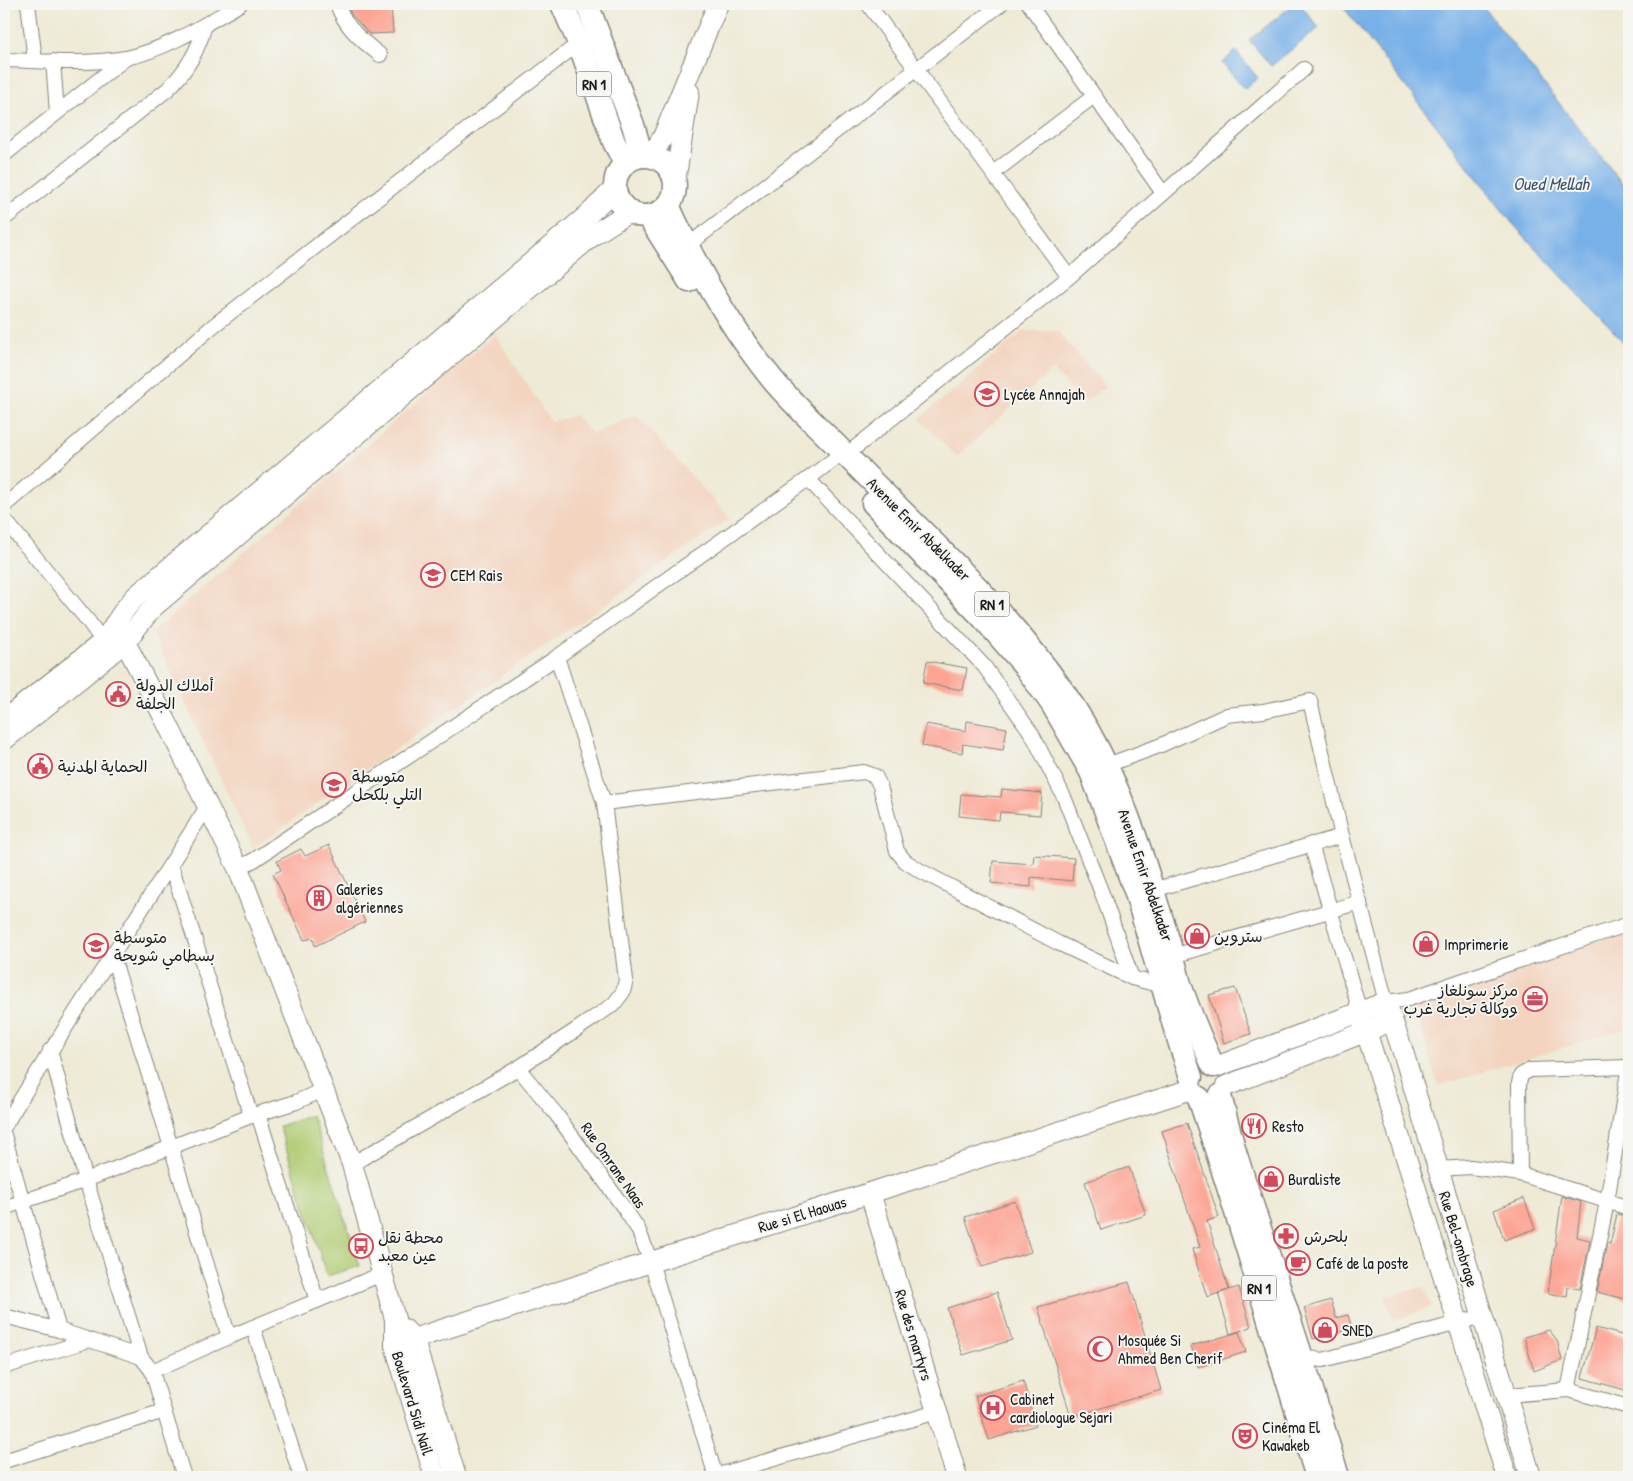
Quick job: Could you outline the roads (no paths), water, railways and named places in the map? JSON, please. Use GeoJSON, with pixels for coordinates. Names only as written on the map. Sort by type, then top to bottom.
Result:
{"type":"FeatureCollection","features":[{"type":"Feature","properties":{"kind":"main road","name":"RN 1"},"geometry":{"type":"LineString","coordinates":[[562,4],[579,43],[614,142],[640,159]]}},
{"type":"Feature","properties":{"kind":"main road","name":"RN 1"},"geometry":{"type":"LineString","coordinates":[[587,4],[633,125],[640,159]]}},
{"type":"Feature","properties":{"kind":"main road"},"geometry":{"type":"LineString","coordinates":[[639,214],[622,205],[617,197],[615,188],[619,170],[640,159],[663,137],[718,4]]}},
{"type":"Feature","properties":{"kind":"main road"},"geometry":{"type":"LineString","coordinates":[[4,740],[125,642],[153,607],[593,235],[639,214],[662,211],[668,206],[675,190],[693,66]]}},
{"type":"Feature","properties":{"kind":"main road"},"geometry":{"type":"LineString","coordinates":[[640,159],[660,160],[672,173],[675,182]]}},
{"type":"Feature","properties":{"kind":"main road"},"geometry":{"type":"LineString","coordinates":[[4,720],[103,642],[136,596],[589,214],[615,188]]}},
{"type":"Feature","properties":{"kind":"main road","name":"Avenue Emir Abdelkader"},"geometry":{"type":"LineString","coordinates":[[668,206],[687,246],[726,317],[773,380],[839,458],[1023,664],[1052,704],[1091,772],[1171,984]]}},
{"type":"Feature","properties":{"kind":"main road","name":"Avenue Emir Abdelkader"},"geometry":{"type":"LineString","coordinates":[[639,214],[724,338],[778,402],[938,547],[996,608],[1039,658],[1064,692],[1106,765],[1129,820],[1173,956],[1171,984],[1175,1029],[1208,1083],[1238,1161],[1300,1366],[1338,1477]]}},
{"type":"Feature","properties":{"kind":"main road"},"geometry":{"type":"LineString","coordinates":[[114,625],[125,642],[238,868],[352,1164],[382,1274]]}},
{"type":"Feature","properties":{"kind":"main road"},"geometry":{"type":"LineString","coordinates":[[1208,1083],[1360,1012],[1389,1011]]}},
{"type":"Feature","properties":{"kind":"main road"},"geometry":{"type":"LineString","coordinates":[[1208,1083],[1365,1032],[1389,1011]]}},
{"type":"Feature","properties":{"kind":"main road","name":"Rue Bel-ombrage"},"geometry":{"type":"LineString","coordinates":[[1389,1011],[1531,1477]]}},
{"type":"Feature","properties":{"kind":"main road","name":"Rue Bel-ombrage"},"geometry":{"type":"LineString","coordinates":[[1360,1012],[1507,1477]]}},
{"type":"Feature","properties":{"kind":"main road","name":"Rue si El Haouas"},"geometry":{"type":"LineString","coordinates":[[404,1342],[870,1194],[1208,1083]]}},
{"type":"Feature","properties":{"kind":"main road","name":"Rue des martyrs"},"geometry":{"type":"LineString","coordinates":[[870,1194],[957,1477]]}},
{"type":"Feature","properties":{"kind":"main road","name":"Boulevard Sidi Nail"},"geometry":{"type":"LineString","coordinates":[[382,1274],[395,1320],[456,1477]]}},
{"type":"Feature","properties":{"kind":"main road","name":"Boulevard Sidi Nail"},"geometry":{"type":"LineString","coordinates":[[404,1342],[435,1477]]}},
{"type":"Feature","properties":{"kind":"main road","name":"Avenue Emir Abdelkader"},"geometry":{"type":"LineString","coordinates":[[1300,1366],[1317,1477]]}},
{"type":"Feature","properties":{"kind":"street"},"geometry":{"type":"LineString","coordinates":[[28,4],[34,60]]}},
{"type":"Feature","properties":{"kind":"street"},"geometry":{"type":"LineString","coordinates":[[4,60],[78,62],[126,58],[177,39],[240,4]]}},
{"type":"Feature","properties":{"kind":"street"},"geometry":{"type":"LineString","coordinates":[[337,4],[341,16],[350,29],[380,55]]}},
{"type":"Feature","properties":{"kind":"street"},"geometry":{"type":"LineString","coordinates":[[868,4],[1069,277]]}},
{"type":"Feature","properties":{"kind":"street"},"geometry":{"type":"LineString","coordinates":[[687,246],[1001,4]]}},
{"type":"Feature","properties":{"kind":"street"},"geometry":{"type":"LineString","coordinates":[[1028,4],[1163,193]]}},
{"type":"Feature","properties":{"kind":"street"},"geometry":{"type":"LineString","coordinates":[[4,219],[168,89],[192,60],[200,43],[205,25]]}},
{"type":"Feature","properties":{"kind":"street"},"geometry":{"type":"LineString","coordinates":[[4,506],[213,326],[579,43]]}},
{"type":"Feature","properties":{"kind":"street"},"geometry":{"type":"LineString","coordinates":[[4,155],[126,58]]}},
{"type":"Feature","properties":{"kind":"street"},"geometry":{"type":"LineString","coordinates":[[53,61],[57,112]]}},
{"type":"Feature","properties":{"kind":"street"},"geometry":{"type":"LineString","coordinates":[[238,868],[254,860],[558,657],[839,458],[1069,277],[1304,69]]}},
{"type":"Feature","properties":{"kind":"street"},"geometry":{"type":"LineString","coordinates":[[993,174],[1094,96]]}},
{"type":"Feature","properties":{"kind":"street"},"geometry":{"type":"LineString","coordinates":[[808,479],[984,666],[1032,734],[1064,797],[1103,896],[1132,978]]}},
{"type":"Feature","properties":{"kind":"street"},"geometry":{"type":"LineString","coordinates":[[4,520],[89,622],[103,642]]}},
{"type":"Feature","properties":{"kind":"street"},"geometry":{"type":"LineString","coordinates":[[352,1164],[518,1068],[614,1004],[623,992],[626,980],[604,803],[558,657]]}},
{"type":"Feature","properties":{"kind":"street"},"geometry":{"type":"LineString","coordinates":[[1106,765],[1159,746],[1227,715],[1310,701],[1342,836],[1389,1011]]}},
{"type":"Feature","properties":{"kind":"street"},"geometry":{"type":"LineString","coordinates":[[604,803],[864,772],[875,776],[880,786],[897,851],[905,861],[1058,943],[1132,978],[1171,984]]}},
{"type":"Feature","properties":{"kind":"street"},"geometry":{"type":"LineString","coordinates":[[4,1127],[50,1050],[208,805]]}},
{"type":"Feature","properties":{"kind":"street"},"geometry":{"type":"LineString","coordinates":[[1153,890],[1342,836]]}},
{"type":"Feature","properties":{"kind":"street"},"geometry":{"type":"LineString","coordinates":[[1311,844],[1360,1012]]}},
{"type":"Feature","properties":{"kind":"street"},"geometry":{"type":"LineString","coordinates":[[170,865],[317,1301]]}},
{"type":"Feature","properties":{"kind":"street"},"geometry":{"type":"LineString","coordinates":[[1173,956],[1360,902]]}},
{"type":"Feature","properties":{"kind":"street"},"geometry":{"type":"LineString","coordinates":[[1389,1011],[1409,999],[1629,924]]}},
{"type":"Feature","properties":{"kind":"street"},"geometry":{"type":"LineString","coordinates":[[112,954],[169,1147],[229,1337]]}},
{"type":"Feature","properties":{"kind":"street"},"geometry":{"type":"LineString","coordinates":[[1389,1011],[1409,999]]}},
{"type":"Feature","properties":{"kind":"street"},"geometry":{"type":"LineString","coordinates":[[50,1050],[86,1180],[141,1357],[152,1371],[184,1477]]}},
{"type":"Feature","properties":{"kind":"street"},"geometry":{"type":"LineString","coordinates":[[1520,1174],[1519,1083],[1521,1075],[1530,1070],[1629,1066],[1607,1202],[1568,1390]]}},
{"type":"Feature","properties":{"kind":"street","name":"Rue Omrane Naas"},"geometry":{"type":"LineString","coordinates":[[518,1068],[556,1114],[638,1229],[651,1262],[715,1476]]}},
{"type":"Feature","properties":{"kind":"street"},"geometry":{"type":"LineString","coordinates":[[4,1208],[86,1180],[255,1115],[296,1102],[323,1090]]}},
{"type":"Feature","properties":{"kind":"street"},"geometry":{"type":"LineString","coordinates":[[4,1135],[59,1330]]}},
{"type":"Feature","properties":{"kind":"street"},"geometry":{"type":"LineString","coordinates":[[1437,1169],[1471,1166],[1520,1174],[1629,1208]]}},
{"type":"Feature","properties":{"kind":"street"},"geometry":{"type":"LineString","coordinates":[[152,1371],[382,1274]]}},
{"type":"Feature","properties":{"kind":"street"},"geometry":{"type":"LineString","coordinates":[[4,1316],[59,1330],[141,1357]]}},
{"type":"Feature","properties":{"kind":"street"},"geometry":{"type":"LineString","coordinates":[[1300,1366],[1483,1316]]}},
{"type":"Feature","properties":{"kind":"street"},"geometry":{"type":"LineString","coordinates":[[253,1327],[301,1477]]}},
{"type":"Feature","properties":{"kind":"street"},"geometry":{"type":"LineString","coordinates":[[4,1367],[89,1340]]}},
{"type":"Feature","properties":{"kind":"street"},"geometry":{"type":"LineString","coordinates":[[1507,1395],[1568,1390],[1629,1407]]}},
{"type":"Feature","properties":{"kind":"street"},"geometry":{"type":"LineString","coordinates":[[4,1461],[164,1411]]}},
{"type":"Feature","properties":{"kind":"street"},"geometry":{"type":"LineString","coordinates":[[715,1476],[937,1412]]}},
{"type":"Feature","properties":{"kind":"water"},"geometry":{"type":"Polygon","coordinates":[[[1294,4],[1300,4],[1319,28],[1271,66],[1249,40],[1294,4]]]}},
{"type":"Feature","properties":{"kind":"water","name":"Oued Mellah"},"geometry":{"type":"Polygon","coordinates":[[[1341,4],[1481,4],[1629,192],[1629,348],[1513,224],[1341,4]]]}},
{"type":"Feature","properties":{"kind":"water"},"geometry":{"type":"Polygon","coordinates":[[[1236,51],[1258,78],[1244,89],[1222,63],[1236,51]]]}},
{"type":"Feature","properties":{"kind":"place","name":"Lycée Annajah"},"geometry":{"type":"Point","coordinates":[987,394]}},
{"type":"Feature","properties":{"kind":"place","name":"CEM Rais"},"geometry":{"type":"Point","coordinates":[433,575]}},
{"type":"Feature","properties":{"kind":"place","name":"أملاك الدولة الجلفة"},"geometry":{"type":"Point","coordinates":[118,694]}},
{"type":"Feature","properties":{"kind":"place","name":"الحماية المدنية"},"geometry":{"type":"Point","coordinates":[40,766]}},
{"type":"Feature","properties":{"kind":"place","name":"متوسطة التلي بلكحل"},"geometry":{"type":"Point","coordinates":[334,785]}},
{"type":"Feature","properties":{"kind":"place","name":"Galeries algériennes"},"geometry":{"type":"Point","coordinates":[319,898]}},
{"type":"Feature","properties":{"kind":"place","name":"ستروين"},"geometry":{"type":"Point","coordinates":[1197,936]}},
{"type":"Feature","properties":{"kind":"place","name":"Imprimerie"},"geometry":{"type":"Point","coordinates":[1426,944]}},
{"type":"Feature","properties":{"kind":"place","name":"متوسطة بسطامي شويحة"},"geometry":{"type":"Point","coordinates":[96,946]}},
{"type":"Feature","properties":{"kind":"place","name":"مركز سونلغاز ووكالة تجارية غرب"},"geometry":{"type":"Point","coordinates":[1535,999]}},
{"type":"Feature","properties":{"kind":"place","name":"Resto"},"geometry":{"type":"Point","coordinates":[1254,1126]}},
{"type":"Feature","properties":{"kind":"place","name":"Buraliste"},"geometry":{"type":"Point","coordinates":[1271,1179]}},
{"type":"Feature","properties":{"kind":"place","name":"بلحرش"},"geometry":{"type":"Point","coordinates":[1286,1236]}},
{"type":"Feature","properties":{"kind":"place","name":"محطة نقل عين معبد"},"geometry":{"type":"Point","coordinates":[361,1246]}},
{"type":"Feature","properties":{"kind":"place","name":"Café de la poste"},"geometry":{"type":"Point","coordinates":[1298,1263]}},
{"type":"Feature","properties":{"kind":"place","name":"SNED"},"geometry":{"type":"Point","coordinates":[1325,1330]}},
{"type":"Feature","properties":{"kind":"place","name":"Mosquée Si Ahmed Ben Cherif"},"geometry":{"type":"Point","coordinates":[1100,1349]}},
{"type":"Feature","properties":{"kind":"place","name":"Cabinet cardiologue Sejari"},"geometry":{"type":"Point","coordinates":[993,1408]}},
{"type":"Feature","properties":{"kind":"place","name":"Cinéma El Kawakeb"},"geometry":{"type":"Point","coordinates":[1245,1436]}}]}
